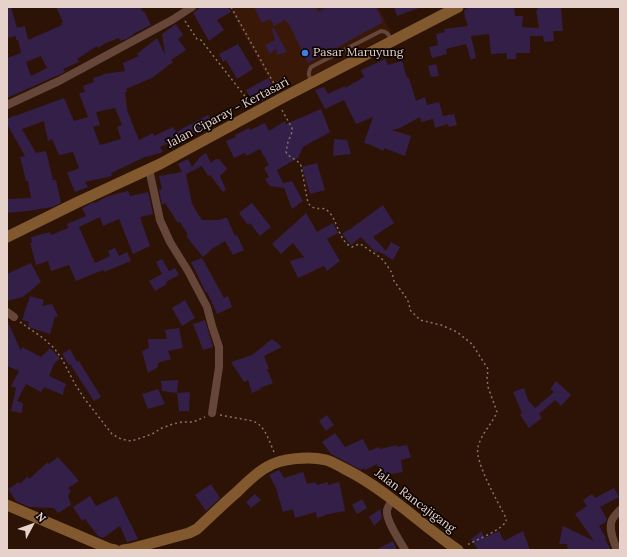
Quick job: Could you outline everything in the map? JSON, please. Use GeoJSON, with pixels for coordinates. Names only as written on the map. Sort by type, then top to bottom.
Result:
{"type":"FeatureCollection","features":[{"type":"Feature","properties":{"kind":"main road","name":"Jalan Ciparay - Kertasari"},"geometry":{"type":"LineString","coordinates":[[7,237],[149,169],[458,7]]}},
{"type":"Feature","properties":{"kind":"main road","name":"Jalan Rancajigang"},"geometry":{"type":"LineString","coordinates":[[123,550],[188,533],[197,529],[254,476],[267,466],[295,458],[327,460],[358,476],[385,493],[439,536],[461,548]]}},
{"type":"Feature","properties":{"kind":"main road"},"geometry":{"type":"LineString","coordinates":[[7,504],[115,550]]}},
{"type":"Feature","properties":{"kind":"street"},"geometry":{"type":"LineString","coordinates":[[7,105],[59,81],[192,7]]}},
{"type":"Feature","properties":{"kind":"street"},"geometry":{"type":"LineString","coordinates":[[149,169],[160,220],[170,242],[188,271],[207,307],[219,347],[219,367],[212,413]]}},
{"type":"Feature","properties":{"kind":"street"},"geometry":{"type":"LineString","coordinates":[[393,499],[389,504],[387,512],[390,523],[405,550]]}},
{"type":"Feature","properties":{"kind":"street"},"geometry":{"type":"LineString","coordinates":[[617,550],[611,523],[612,519],[620,510]]}},
{"type":"Feature","properties":{"kind":"path"},"geometry":{"type":"LineString","coordinates":[[231,7],[266,71],[292,128],[286,152],[301,166],[308,203],[315,209],[325,209],[329,211],[339,232],[349,246],[352,247],[359,244],[362,245],[381,258],[392,273],[394,281],[409,303],[410,310],[420,320],[441,325],[457,332],[472,344],[488,369],[486,375],[497,412],[477,448],[483,472],[506,518],[506,521],[497,529],[461,548]]}},
{"type":"Feature","properties":{"kind":"path"},"geometry":{"type":"LineString","coordinates":[[181,14],[197,39],[201,40],[253,106],[256,112]]}},
{"type":"Feature","properties":{"kind":"path"},"geometry":{"type":"LineString","coordinates":[[11,314],[54,348],[62,359],[84,398],[112,434],[122,439],[130,440],[141,438],[173,424],[193,422],[212,413],[258,423],[264,429],[278,462]]}},
{"type":"Feature","properties":{"kind":"shaded area","name":"Pasar Maruyung"},"geometry":{"type":"Polygon","coordinates":[[[229,7],[378,7],[392,34],[278,93],[264,71],[229,7]]]}},
{"type":"Feature","properties":{"kind":"building"},"geometry":{"type":"Polygon","coordinates":[[[7,7],[11,7],[17,28],[25,26],[28,40],[62,25],[61,23],[63,22],[56,7],[141,7],[142,12],[144,11],[151,25],[126,39],[120,41],[119,38],[98,48],[97,46],[77,59],[79,62],[63,69],[65,72],[7,98],[7,58],[21,53],[16,36],[7,38],[7,7]],[[41,56],[26,62],[31,76],[47,68],[41,56]]]}},
{"type":"Feature","properties":{"kind":"building"},"geometry":{"type":"Polygon","coordinates":[[[201,7],[228,7],[231,12],[217,20],[224,30],[209,41],[193,13],[201,7]]]}},
{"type":"Feature","properties":{"kind":"building"},"geometry":{"type":"Polygon","coordinates":[[[254,7],[316,7],[318,12],[327,7],[376,7],[383,22],[308,63],[288,22],[285,20],[274,26],[270,19],[262,23],[254,7]]]}},
{"type":"Feature","properties":{"kind":"building"},"geometry":{"type":"Polygon","coordinates":[[[394,7],[419,7],[419,8],[397,16],[394,7]]]}},
{"type":"Feature","properties":{"kind":"building"},"geometry":{"type":"Polygon","coordinates":[[[471,7],[514,7],[515,16],[523,16],[522,27],[539,28],[536,10],[538,10],[537,7],[561,7],[563,31],[553,31],[554,41],[544,42],[543,36],[530,36],[530,53],[516,53],[516,59],[507,59],[507,53],[491,54],[489,34],[471,36],[476,58],[471,60],[466,44],[446,49],[447,54],[432,58],[429,47],[438,45],[436,34],[445,32],[444,29],[468,26],[464,10],[471,7]]]}},
{"type":"Feature","properties":{"kind":"building"},"geometry":{"type":"Polygon","coordinates":[[[176,24],[183,35],[178,39],[186,50],[171,60],[173,62],[152,78],[126,89],[127,110],[139,140],[153,133],[154,136],[173,127],[176,132],[208,115],[213,123],[184,138],[160,147],[163,152],[147,156],[111,173],[112,176],[85,182],[88,187],[75,192],[67,173],[79,168],[73,152],[59,155],[52,139],[48,141],[44,121],[22,129],[36,153],[46,151],[53,180],[56,180],[61,203],[52,207],[7,213],[7,199],[31,198],[28,181],[26,181],[20,157],[25,156],[7,124],[7,119],[64,98],[74,121],[88,117],[79,93],[85,92],[83,86],[94,82],[93,78],[103,74],[125,71],[123,63],[139,56],[137,54],[157,38],[165,55],[162,34],[176,24]],[[115,108],[96,112],[100,125],[93,127],[100,145],[121,139],[117,127],[122,125],[115,108]]]}},
{"type":"Feature","properties":{"kind":"building"},"geometry":{"type":"Polygon","coordinates":[[[274,28],[287,52],[277,55],[276,49],[270,54],[265,45],[275,40],[272,29],[274,28]]]}},
{"type":"Feature","properties":{"kind":"building"},"geometry":{"type":"Polygon","coordinates":[[[238,44],[253,69],[237,79],[226,60],[223,62],[219,54],[238,44]]]}},
{"type":"Feature","properties":{"kind":"building"},"geometry":{"type":"Polygon","coordinates":[[[385,59],[388,65],[402,61],[416,101],[425,97],[427,105],[439,102],[443,116],[454,114],[457,125],[449,127],[448,124],[435,128],[433,119],[421,122],[420,117],[400,128],[392,130],[411,136],[405,156],[384,148],[383,151],[364,143],[373,117],[356,124],[344,100],[325,109],[315,90],[324,87],[328,94],[345,86],[345,88],[364,77],[361,70],[385,59]]]}},
{"type":"Feature","properties":{"kind":"building"},"geometry":{"type":"Polygon","coordinates":[[[436,64],[439,76],[431,77],[428,66],[436,64]]]}},
{"type":"Feature","properties":{"kind":"building"},"geometry":{"type":"Polygon","coordinates":[[[268,78],[277,92],[255,105],[246,90],[268,78]]]}},
{"type":"Feature","properties":{"kind":"building"},"geometry":{"type":"Polygon","coordinates":[[[321,109],[330,132],[303,147],[298,158],[277,170],[283,183],[292,181],[303,201],[292,209],[284,188],[270,186],[265,179],[269,177],[264,168],[269,165],[260,149],[246,156],[245,153],[234,158],[226,141],[236,137],[235,135],[249,128],[250,130],[265,123],[269,131],[285,121],[286,124],[321,109]]]}},
{"type":"Feature","properties":{"kind":"building"},"geometry":{"type":"Polygon","coordinates":[[[334,139],[347,140],[351,154],[333,156],[334,139]]]}},
{"type":"Feature","properties":{"kind":"building"},"geometry":{"type":"Polygon","coordinates":[[[206,153],[211,163],[216,159],[219,159],[227,169],[220,176],[226,190],[223,192],[210,175],[208,176],[202,166],[186,174],[192,204],[202,220],[219,220],[227,218],[235,236],[237,235],[244,250],[233,255],[225,241],[210,250],[203,257],[186,236],[188,235],[180,222],[178,223],[165,203],[162,205],[159,190],[162,189],[159,176],[182,172],[178,164],[188,159],[192,167],[200,157],[206,153]]]}},
{"type":"Feature","properties":{"kind":"building"},"geometry":{"type":"Polygon","coordinates":[[[317,163],[325,190],[310,194],[302,167],[317,163]]]}},
{"type":"Feature","properties":{"kind":"building"},"geometry":{"type":"Polygon","coordinates":[[[128,191],[130,196],[148,192],[153,214],[140,217],[150,246],[133,254],[119,219],[103,226],[100,217],[79,227],[95,263],[110,256],[108,251],[115,248],[119,256],[127,252],[131,261],[76,281],[69,265],[51,271],[48,261],[36,265],[30,243],[32,243],[31,237],[50,232],[51,235],[68,228],[67,224],[86,216],[82,208],[108,196],[128,191]]]}},
{"type":"Feature","properties":{"kind":"building"},"geometry":{"type":"Polygon","coordinates":[[[252,203],[271,227],[260,236],[250,223],[248,225],[239,213],[252,203]]]}},
{"type":"Feature","properties":{"kind":"building"},"geometry":{"type":"Polygon","coordinates":[[[383,205],[394,223],[373,237],[386,251],[391,242],[400,247],[393,260],[378,251],[376,253],[361,237],[351,245],[342,234],[383,205]]]}},
{"type":"Feature","properties":{"kind":"building"},"geometry":{"type":"Polygon","coordinates":[[[306,213],[317,232],[333,223],[338,233],[327,239],[340,261],[327,271],[324,266],[298,278],[290,261],[304,257],[293,243],[281,254],[272,244],[306,213]]]}},
{"type":"Feature","properties":{"kind":"building"},"geometry":{"type":"Polygon","coordinates":[[[202,258],[224,298],[228,296],[232,307],[217,314],[191,262],[202,258]]]}},
{"type":"Feature","properties":{"kind":"building"},"geometry":{"type":"Polygon","coordinates":[[[162,259],[169,271],[175,268],[179,275],[166,282],[167,284],[155,291],[149,281],[162,274],[156,262],[162,259]]]}},
{"type":"Feature","properties":{"kind":"building"},"geometry":{"type":"Polygon","coordinates":[[[31,263],[41,282],[23,297],[7,301],[7,274],[31,263]]]}},
{"type":"Feature","properties":{"kind":"building"},"geometry":{"type":"Polygon","coordinates":[[[30,296],[44,300],[42,306],[52,304],[58,316],[55,317],[50,334],[28,327],[29,322],[22,320],[30,296]]]}},
{"type":"Feature","properties":{"kind":"building"},"geometry":{"type":"Polygon","coordinates":[[[185,300],[195,318],[182,326],[172,308],[185,300]]]}},
{"type":"Feature","properties":{"kind":"building"},"geometry":{"type":"Polygon","coordinates":[[[7,320],[21,351],[22,347],[41,357],[50,348],[60,358],[54,364],[49,376],[66,384],[63,395],[44,387],[41,392],[26,384],[17,401],[23,403],[22,413],[11,411],[16,388],[11,386],[19,371],[7,366],[7,320]]]}},
{"type":"Feature","properties":{"kind":"building"},"geometry":{"type":"Polygon","coordinates":[[[205,320],[213,347],[203,350],[193,324],[205,320]]]}},
{"type":"Feature","properties":{"kind":"building"},"geometry":{"type":"Polygon","coordinates":[[[179,328],[183,348],[168,351],[171,359],[158,363],[158,367],[148,373],[142,351],[149,348],[148,339],[167,339],[165,330],[179,328]]]}},
{"type":"Feature","properties":{"kind":"building"},"geometry":{"type":"Polygon","coordinates":[[[272,339],[282,347],[264,356],[269,369],[267,369],[273,383],[252,393],[248,380],[244,382],[231,362],[252,355],[272,339]]]}},
{"type":"Feature","properties":{"kind":"building"},"geometry":{"type":"Polygon","coordinates":[[[70,349],[101,397],[94,401],[62,354],[70,349]]]}},
{"type":"Feature","properties":{"kind":"building"},"geometry":{"type":"Polygon","coordinates":[[[178,380],[177,393],[162,391],[161,381],[178,380]]]}},
{"type":"Feature","properties":{"kind":"building"},"geometry":{"type":"Polygon","coordinates":[[[556,381],[571,395],[561,406],[555,400],[539,414],[542,418],[529,428],[520,415],[522,413],[513,392],[524,388],[528,400],[535,408],[554,392],[550,389],[556,381]]]}},
{"type":"Feature","properties":{"kind":"building"},"geometry":{"type":"Polygon","coordinates":[[[158,389],[165,404],[148,409],[142,394],[158,389]]]}},
{"type":"Feature","properties":{"kind":"building"},"geometry":{"type":"Polygon","coordinates":[[[190,392],[189,411],[179,411],[177,393],[190,392]]]}},
{"type":"Feature","properties":{"kind":"building"},"geometry":{"type":"Polygon","coordinates":[[[327,415],[334,425],[326,431],[319,421],[327,415]]]}},
{"type":"Feature","properties":{"kind":"building"},"geometry":{"type":"Polygon","coordinates":[[[335,433],[345,447],[363,439],[369,451],[379,447],[380,449],[397,445],[397,447],[407,445],[411,457],[401,460],[403,472],[380,476],[377,464],[365,470],[364,468],[361,470],[331,454],[322,442],[335,433]]]}},
{"type":"Feature","properties":{"kind":"building"},"geometry":{"type":"Polygon","coordinates":[[[58,457],[79,481],[68,488],[71,491],[68,496],[71,505],[58,513],[54,508],[29,507],[16,501],[8,489],[19,482],[20,484],[28,476],[29,479],[48,462],[49,464],[58,457]]]}},
{"type":"Feature","properties":{"kind":"building"},"geometry":{"type":"Polygon","coordinates":[[[279,470],[284,478],[303,472],[307,484],[316,482],[317,485],[328,482],[328,485],[339,482],[345,511],[324,515],[317,518],[316,512],[295,518],[293,509],[283,512],[276,488],[269,475],[279,470]]]}},
{"type":"Feature","properties":{"kind":"building"},"geometry":{"type":"Polygon","coordinates":[[[211,484],[220,498],[206,511],[195,495],[211,484]]]}},
{"type":"Feature","properties":{"kind":"building"},"geometry":{"type":"Polygon","coordinates":[[[614,488],[619,497],[600,507],[607,519],[606,522],[599,526],[611,550],[568,550],[567,544],[559,544],[563,526],[594,541],[575,514],[587,506],[583,500],[592,494],[595,498],[614,488]]]}},
{"type":"Feature","properties":{"kind":"building"},"geometry":{"type":"Polygon","coordinates":[[[255,494],[261,500],[251,508],[246,502],[255,494]]]}},
{"type":"Feature","properties":{"kind":"building"},"geometry":{"type":"Polygon","coordinates":[[[90,496],[96,506],[117,496],[138,539],[127,542],[120,526],[103,538],[98,536],[85,519],[82,521],[73,507],[90,496]]]}},
{"type":"Feature","properties":{"kind":"building"},"geometry":{"type":"Polygon","coordinates":[[[362,499],[367,508],[357,514],[352,505],[362,499]]]}},
{"type":"Feature","properties":{"kind":"building"},"geometry":{"type":"Polygon","coordinates":[[[380,509],[382,518],[374,526],[369,517],[380,509]]]}},
{"type":"Feature","properties":{"kind":"building"},"geometry":{"type":"Polygon","coordinates":[[[482,531],[484,538],[499,531],[504,541],[523,531],[530,550],[478,550],[471,539],[482,531]]]}},
{"type":"Feature","properties":{"kind":"building"},"geometry":{"type":"Polygon","coordinates":[[[393,541],[397,550],[375,550],[393,541]]]}},
{"type":"Feature","properties":{"kind":"place","name":"Pasar Maruyung"},"geometry":{"type":"Point","coordinates":[305,53]}}]}
